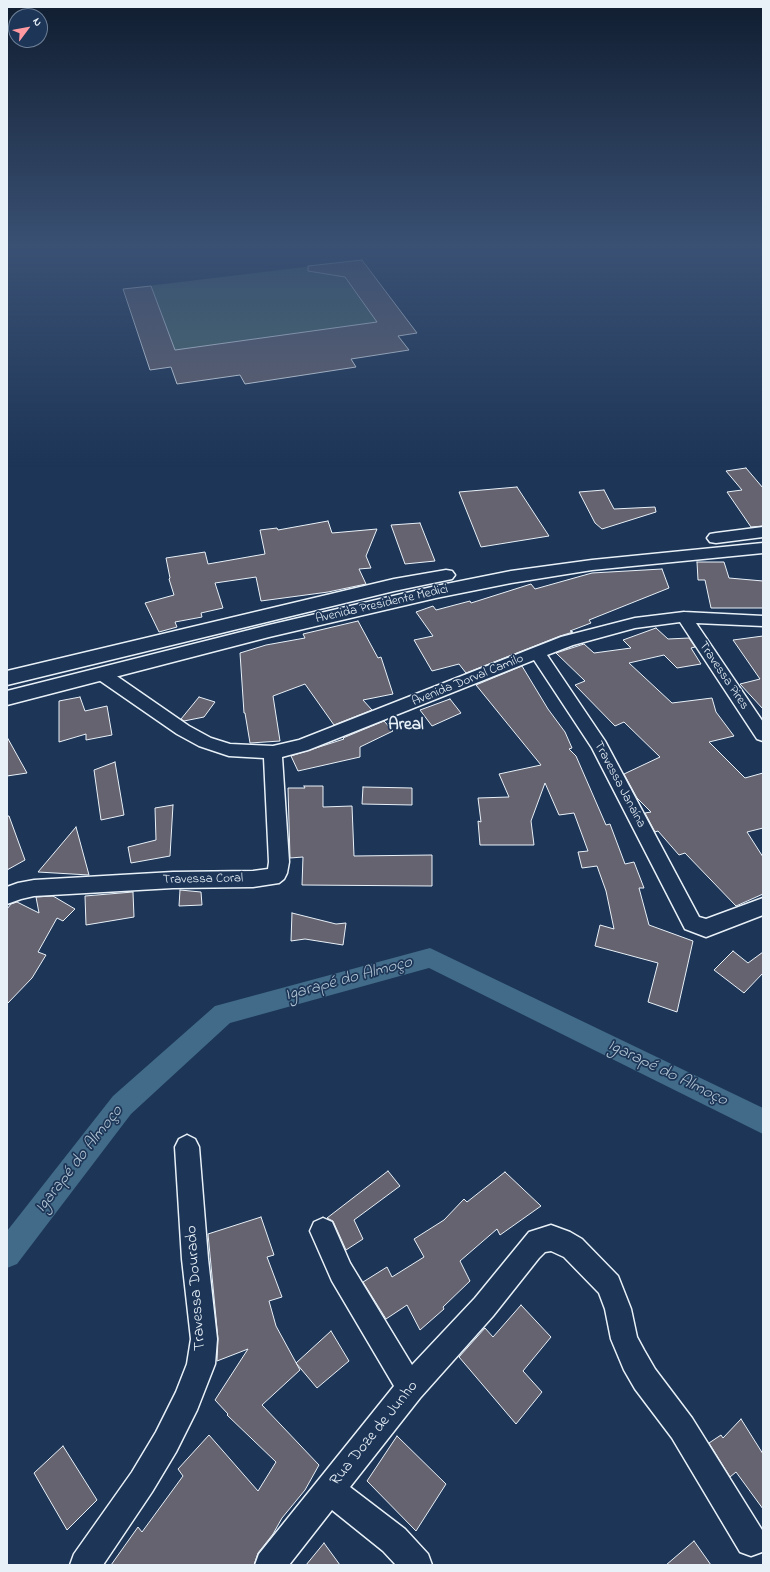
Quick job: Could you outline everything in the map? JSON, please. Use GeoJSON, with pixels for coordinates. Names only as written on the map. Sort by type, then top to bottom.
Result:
{"type":"FeatureCollection","features":[{"type":"Feature","properties":{"kind":"main road","name":"Avenida Presidente Medici"},"geometry":{"type":"LineString","coordinates":[[7,678],[394,585],[476,569],[591,552],[763,532]]}},
{"type":"Feature","properties":{"kind":"main road","name":"Avenida Presidente Medici"},"geometry":{"type":"LineString","coordinates":[[7,698],[300,624],[436,592],[511,577],[592,565],[763,548]]}},
{"type":"Feature","properties":{"kind":"street","name":"Avenida Dorval Camilo"},"geometry":{"type":"LineString","coordinates":[[102,674],[183,730],[205,742],[229,750],[273,752],[302,746],[567,641],[595,633],[635,623],[684,617],[763,621]]}},
{"type":"Feature","properties":{"kind":"street","name":"Travessa Pires"},"geometry":{"type":"LineString","coordinates":[[684,617],[763,735]]}},
{"type":"Feature","properties":{"kind":"street","name":"Travessa Janaína"},"geometry":{"type":"LineString","coordinates":[[537,653],[599,745],[692,923],[706,928],[763,906]]}},
{"type":"Feature","properties":{"kind":"street","name":"Travessa Coral"},"geometry":{"type":"LineString","coordinates":[[7,896],[18,891],[34,888],[173,880],[253,879],[272,877],[277,873],[279,862],[273,752]]}},
{"type":"Feature","properties":{"kind":"street","name":"Travessa Dourado"},"geometry":{"type":"LineString","coordinates":[[85,1565],[142,1482],[166,1442],[187,1400],[201,1364],[204,1339],[195,1259],[187,1146]]}},
{"type":"Feature","properties":{"kind":"street"},"geometry":{"type":"LineString","coordinates":[[323,1231],[341,1272],[410,1388]]}},
{"type":"Feature","properties":{"kind":"street","name":"Rua Doze de Junho"},"geometry":{"type":"LineString","coordinates":[[270,1565],[410,1388],[484,1307],[530,1249],[538,1241],[551,1238],[561,1241],[573,1248],[609,1285],[618,1309],[624,1339],[634,1360],[645,1378],[682,1428],[751,1541]]}},
{"type":"Feature","properties":{"kind":"street"},"geometry":{"type":"LineString","coordinates":[[330,1490],[394,1540],[417,1565]]}},
{"type":"Feature","properties":{"kind":"green space"},"geometry":{"type":"Polygon","coordinates":[[[133,320],[407,320],[417,333],[399,336],[409,350],[351,359],[356,367],[245,384],[240,375],[177,384],[171,367],[150,370],[133,320]]]}},
{"type":"Feature","properties":{"kind":"building"},"geometry":{"type":"Polygon","coordinates":[[[133,320],[164,320],[175,350],[377,322],[376,320],[407,320],[417,333],[398,336],[409,350],[351,359],[356,367],[245,384],[240,375],[177,384],[171,367],[150,370],[133,320]]]}},
{"type":"Feature","properties":{"kind":"building"},"geometry":{"type":"Polygon","coordinates":[[[746,468],[763,488],[763,526],[751,527],[727,492],[742,490],[726,471],[746,468]]]}},
{"type":"Feature","properties":{"kind":"building"},"geometry":{"type":"Polygon","coordinates":[[[517,487],[549,536],[481,547],[459,492],[517,487]]]}},
{"type":"Feature","properties":{"kind":"building"},"geometry":{"type":"Polygon","coordinates":[[[604,490],[614,509],[655,507],[656,512],[602,529],[595,523],[579,492],[604,490]]]}},
{"type":"Feature","properties":{"kind":"building"},"geometry":{"type":"Polygon","coordinates":[[[328,521],[332,533],[377,529],[366,556],[371,568],[359,569],[366,584],[328,592],[261,601],[256,577],[215,583],[223,608],[201,613],[202,617],[175,622],[177,627],[159,632],[145,603],[174,595],[169,579],[166,558],[205,552],[208,564],[265,554],[260,530],[277,528],[278,530],[328,521]]]}},
{"type":"Feature","properties":{"kind":"building"},"geometry":{"type":"Polygon","coordinates":[[[420,523],[435,561],[405,564],[391,525],[420,523]]]}},
{"type":"Feature","properties":{"kind":"building"},"geometry":{"type":"Polygon","coordinates":[[[697,562],[724,562],[729,578],[763,581],[763,608],[711,608],[705,580],[698,580],[697,562]]]}},
{"type":"Feature","properties":{"kind":"building"},"geometry":{"type":"Polygon","coordinates":[[[662,569],[669,588],[589,620],[591,623],[570,631],[573,632],[466,673],[459,664],[432,671],[414,640],[433,636],[416,612],[433,606],[436,610],[470,601],[471,603],[531,584],[535,589],[592,573],[662,569]]]}},
{"type":"Feature","properties":{"kind":"building"},"geometry":{"type":"Polygon","coordinates":[[[358,621],[378,658],[381,657],[393,694],[363,700],[372,710],[334,725],[305,684],[273,696],[280,741],[250,743],[244,713],[240,653],[266,645],[305,638],[303,634],[358,621]]]}},
{"type":"Feature","properties":{"kind":"building"},"geometry":{"type":"Polygon","coordinates":[[[656,628],[668,639],[689,638],[695,647],[691,648],[701,664],[677,668],[664,655],[629,663],[672,703],[712,698],[716,712],[734,736],[709,742],[745,778],[763,773],[763,828],[747,832],[763,857],[763,894],[736,906],[685,853],[679,855],[658,831],[655,832],[645,813],[651,812],[637,798],[624,774],[660,757],[624,722],[615,726],[575,685],[585,681],[556,653],[584,644],[594,653],[631,648],[623,640],[656,628]]]}},
{"type":"Feature","properties":{"kind":"building"},"geometry":{"type":"Polygon","coordinates":[[[763,636],[763,709],[740,684],[760,679],[733,640],[763,636]]]}},
{"type":"Feature","properties":{"kind":"building"},"geometry":{"type":"Polygon","coordinates":[[[522,666],[548,709],[565,732],[572,748],[569,749],[576,756],[606,825],[610,824],[625,864],[634,862],[644,888],[639,888],[649,925],[693,941],[677,1012],[648,1002],[658,963],[595,946],[600,925],[614,929],[606,891],[597,866],[582,868],[578,852],[588,851],[574,813],[559,815],[545,783],[531,821],[534,845],[480,845],[478,821],[481,822],[478,798],[509,797],[499,774],[541,765],[476,685],[522,666]]]}},
{"type":"Feature","properties":{"kind":"building"},"geometry":{"type":"Polygon","coordinates":[[[80,697],[85,711],[107,706],[112,735],[86,740],[86,734],[59,742],[59,701],[80,697]]]}},
{"type":"Feature","properties":{"kind":"building"},"geometry":{"type":"Polygon","coordinates":[[[199,697],[215,702],[204,717],[184,721],[181,719],[199,697]]]}},
{"type":"Feature","properties":{"kind":"building"},"geometry":{"type":"Polygon","coordinates":[[[450,699],[461,713],[432,726],[420,710],[450,699]]]}},
{"type":"Feature","properties":{"kind":"building"},"geometry":{"type":"Polygon","coordinates":[[[384,721],[393,731],[360,747],[360,757],[298,771],[291,756],[344,739],[343,738],[384,721]]]}},
{"type":"Feature","properties":{"kind":"building"},"geometry":{"type":"Polygon","coordinates":[[[7,737],[27,773],[7,776],[7,737]]]}},
{"type":"Feature","properties":{"kind":"building"},"geometry":{"type":"Polygon","coordinates":[[[115,762],[124,815],[101,820],[94,770],[115,762]]]}},
{"type":"Feature","properties":{"kind":"building"},"geometry":{"type":"Polygon","coordinates":[[[304,786],[323,786],[323,807],[352,806],[354,856],[432,855],[432,886],[302,885],[303,857],[290,858],[288,788],[305,788],[304,786]]]}},
{"type":"Feature","properties":{"kind":"building"},"geometry":{"type":"Polygon","coordinates":[[[363,787],[412,788],[412,805],[362,804],[363,787]]]}},
{"type":"Feature","properties":{"kind":"building"},"geometry":{"type":"Polygon","coordinates":[[[173,805],[170,856],[131,863],[128,847],[156,840],[155,808],[173,805]]]}},
{"type":"Feature","properties":{"kind":"building"},"geometry":{"type":"Polygon","coordinates":[[[7,816],[9,816],[25,860],[7,870],[7,816]]]}},
{"type":"Feature","properties":{"kind":"building"},"geometry":{"type":"Polygon","coordinates":[[[76,827],[89,875],[38,872],[76,827]]]}},
{"type":"Feature","properties":{"kind":"building"},"geometry":{"type":"Polygon","coordinates":[[[180,890],[201,892],[202,905],[179,906],[180,890]]]}},
{"type":"Feature","properties":{"kind":"building"},"geometry":{"type":"Polygon","coordinates":[[[133,892],[134,917],[86,925],[85,896],[133,892]]]}},
{"type":"Feature","properties":{"kind":"building"},"geometry":{"type":"Polygon","coordinates":[[[53,896],[75,909],[63,921],[57,918],[38,952],[46,955],[32,978],[7,1004],[7,909],[11,904],[17,902],[39,913],[36,897],[53,896]]]}},
{"type":"Feature","properties":{"kind":"building"},"geometry":{"type":"Polygon","coordinates":[[[292,913],[336,924],[346,923],[343,945],[305,939],[291,941],[292,913]]]}},
{"type":"Feature","properties":{"kind":"building"},"geometry":{"type":"Polygon","coordinates":[[[733,951],[748,963],[763,952],[763,973],[744,993],[714,970],[733,951]]]}},
{"type":"Feature","properties":{"kind":"building"},"geometry":{"type":"Polygon","coordinates":[[[388,1171],[400,1186],[354,1220],[363,1239],[346,1250],[333,1221],[327,1218],[388,1171]]]}},
{"type":"Feature","properties":{"kind":"building"},"geometry":{"type":"Polygon","coordinates":[[[505,1172],[541,1206],[500,1235],[497,1229],[460,1261],[470,1281],[443,1307],[444,1309],[420,1330],[407,1305],[386,1319],[363,1282],[387,1267],[392,1277],[424,1257],[414,1239],[444,1220],[464,1199],[467,1202],[505,1172]]]}},
{"type":"Feature","properties":{"kind":"building"},"geometry":{"type":"Polygon","coordinates":[[[261,1217],[274,1255],[267,1257],[282,1297],[269,1301],[276,1326],[300,1370],[262,1405],[319,1465],[305,1490],[282,1518],[273,1534],[258,1553],[254,1565],[111,1565],[138,1527],[142,1532],[183,1476],[178,1469],[209,1435],[258,1491],[276,1462],[227,1415],[228,1414],[215,1400],[248,1349],[217,1361],[218,1339],[208,1234],[261,1217]]]}},
{"type":"Feature","properties":{"kind":"building"},"geometry":{"type":"Polygon","coordinates":[[[521,1305],[551,1337],[523,1371],[542,1392],[516,1424],[459,1357],[485,1328],[493,1337],[521,1305]]]}},
{"type":"Feature","properties":{"kind":"building"},"geometry":{"type":"Polygon","coordinates":[[[331,1331],[349,1361],[317,1388],[296,1363],[331,1331]]]}},
{"type":"Feature","properties":{"kind":"building"},"geometry":{"type":"Polygon","coordinates":[[[741,1419],[763,1454],[763,1509],[736,1472],[730,1477],[709,1443],[721,1435],[723,1438],[741,1419]]]}},
{"type":"Feature","properties":{"kind":"building"},"geometry":{"type":"Polygon","coordinates":[[[397,1436],[446,1484],[416,1531],[367,1481],[397,1436]]]}},
{"type":"Feature","properties":{"kind":"building"},"geometry":{"type":"Polygon","coordinates":[[[63,1446],[97,1500],[67,1530],[34,1473],[63,1446]]]}},
{"type":"Feature","properties":{"kind":"building"},"geometry":{"type":"Polygon","coordinates":[[[694,1541],[711,1565],[666,1565],[694,1541]]]}},
{"type":"Feature","properties":{"kind":"building"},"geometry":{"type":"Polygon","coordinates":[[[324,1543],[340,1565],[306,1565],[324,1543]]]}},
{"type":"Feature","properties":{"kind":"waterway","name":"Igarapé do Almoço"},"geometry":{"type":"LineString","coordinates":[[7,1254],[122,1105],[223,1014],[430,958],[763,1121]]}},
{"type":"Feature","properties":{"kind":"district","name":"Areal"},"geometry":{"type":"Point","coordinates":[406,726]}}]}
